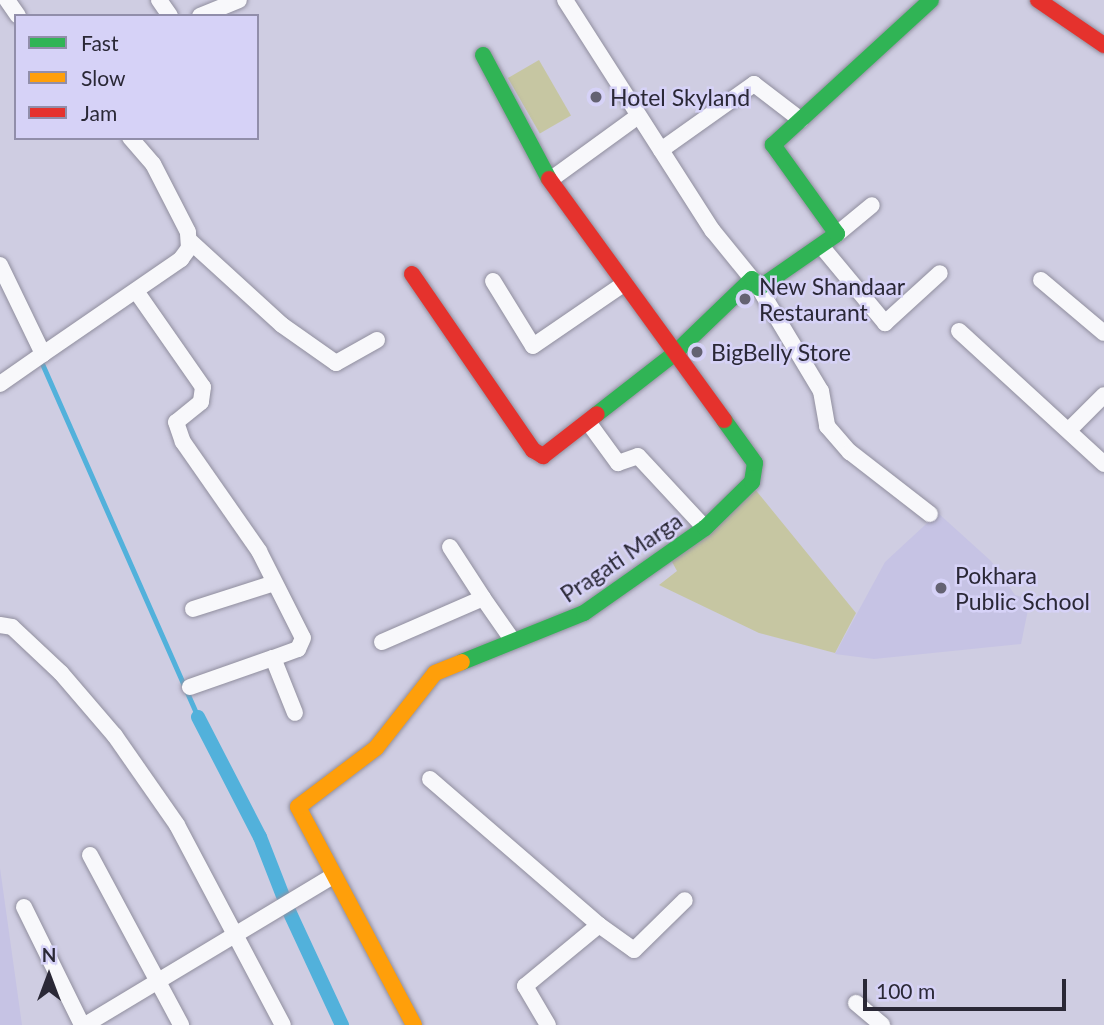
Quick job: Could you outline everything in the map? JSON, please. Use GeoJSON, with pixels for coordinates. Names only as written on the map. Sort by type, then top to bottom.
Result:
{"type":"FeatureCollection","features":[{"type":"Feature","properties":{"kind":"main road"},"geometry":{"type":"LineString","coordinates":[[412,274],[533,450],[543,456],[674,355],[756,284],[822,247],[837,234],[773,145],[931,0]]}},
{"type":"Feature","properties":{"kind":"main road"},"geometry":{"type":"LineString","coordinates":[[1038,0],[1104,44]]}},
{"type":"Feature","properties":{"kind":"main road","name":"Pragati Marga"},"geometry":{"type":"LineString","coordinates":[[414,1025],[331,877],[298,807],[376,748],[435,674],[584,613],[705,528],[752,482],[755,463],[622,285],[550,180],[483,55]]}},
{"type":"Feature","properties":{"kind":"street"},"geometry":{"type":"LineString","coordinates":[[205,14],[239,0]]}},
{"type":"Feature","properties":{"kind":"street"},"geometry":{"type":"LineString","coordinates":[[565,0],[713,231],[756,284],[810,369],[827,426],[850,452],[930,514]]}},
{"type":"Feature","properties":{"kind":"street"},"geometry":{"type":"LineString","coordinates":[[661,150],[754,83],[801,120]]}},
{"type":"Feature","properties":{"kind":"street"},"geometry":{"type":"LineString","coordinates":[[550,180],[638,116]]}},
{"type":"Feature","properties":{"kind":"street"},"geometry":{"type":"LineString","coordinates":[[132,140],[153,164],[191,242],[282,325],[337,363],[377,340]]}},
{"type":"Feature","properties":{"kind":"street"},"geometry":{"type":"LineString","coordinates":[[837,234],[872,205]]}},
{"type":"Feature","properties":{"kind":"street"},"geometry":{"type":"LineString","coordinates":[[0,384],[181,259],[191,242]]}},
{"type":"Feature","properties":{"kind":"street"},"geometry":{"type":"LineString","coordinates":[[822,247],[886,323],[940,273]]}},
{"type":"Feature","properties":{"kind":"street"},"geometry":{"type":"LineString","coordinates":[[0,265],[43,354]]}},
{"type":"Feature","properties":{"kind":"street"},"geometry":{"type":"LineString","coordinates":[[1041,280],[1104,333]]}},
{"type":"Feature","properties":{"kind":"street"},"geometry":{"type":"LineString","coordinates":[[493,281],[533,346],[622,285]]}},
{"type":"Feature","properties":{"kind":"street"},"geometry":{"type":"LineString","coordinates":[[136,291],[203,387],[201,402],[176,422],[183,442],[260,551],[303,638],[298,649],[190,687]]}},
{"type":"Feature","properties":{"kind":"street"},"geometry":{"type":"LineString","coordinates":[[959,331],[1104,464]]}},
{"type":"Feature","properties":{"kind":"street"},"geometry":{"type":"LineString","coordinates":[[1069,430],[1104,395]]}},
{"type":"Feature","properties":{"kind":"street"},"geometry":{"type":"LineString","coordinates":[[588,422],[618,463],[638,456],[705,528]]}},
{"type":"Feature","properties":{"kind":"street"},"geometry":{"type":"LineString","coordinates":[[450,547],[513,641]]}},
{"type":"Feature","properties":{"kind":"street"},"geometry":{"type":"LineString","coordinates":[[193,610],[274,583]]}},
{"type":"Feature","properties":{"kind":"street"},"geometry":{"type":"LineString","coordinates":[[382,642],[483,598]]}},
{"type":"Feature","properties":{"kind":"street"},"geometry":{"type":"LineString","coordinates":[[0,625],[12,627],[61,674],[115,736],[177,825],[283,1025]]}},
{"type":"Feature","properties":{"kind":"street"},"geometry":{"type":"LineString","coordinates":[[273,658],[295,713]]}},
{"type":"Feature","properties":{"kind":"street"},"geometry":{"type":"LineString","coordinates":[[430,779],[599,925],[634,950],[685,900]]}},
{"type":"Feature","properties":{"kind":"street"},"geometry":{"type":"LineString","coordinates":[[90,855],[181,1025]]}},
{"type":"Feature","properties":{"kind":"street"},"geometry":{"type":"LineString","coordinates":[[24,907],[84,1025],[159,983],[331,877]]}},
{"type":"Feature","properties":{"kind":"street"},"geometry":{"type":"LineString","coordinates":[[548,1025],[525,986],[599,925]]}},
{"type":"Feature","properties":{"kind":"street"},"geometry":{"type":"LineString","coordinates":[[856,1003],[882,1025]]}},
{"type":"Feature","properties":{"kind":"shaded area","name":"Pokhara Public School"},"geometry":{"type":"Polygon","coordinates":[[[938,513],[991,561],[1015,595],[1030,600],[1021,644],[874,659],[835,654],[885,562],[938,513]]]}},
{"type":"Feature","properties":{"kind":"shaded area"},"geometry":{"type":"Polygon","coordinates":[[[0,868],[22,1025],[0,1025],[0,868]]]}},
{"type":"Feature","properties":{"kind":"green space"},"geometry":{"type":"Polygon","coordinates":[[[539,60],[571,115],[540,133],[508,78],[539,60]]]}},
{"type":"Feature","properties":{"kind":"green space"},"geometry":{"type":"Polygon","coordinates":[[[754,488],[856,613],[835,653],[759,633],[659,585],[677,571],[671,560],[754,488]]]}},
{"type":"Feature","properties":{"kind":"waterway"},"geometry":{"type":"LineString","coordinates":[[43,365],[198,717]]}},
{"type":"Feature","properties":{"kind":"waterway"},"geometry":{"type":"LineString","coordinates":[[198,717],[260,837],[283,896]]}},
{"type":"Feature","properties":{"kind":"waterway"},"geometry":{"type":"LineString","coordinates":[[289,911],[342,1025]]}},
{"type":"Feature","properties":{"kind":"traffic: fast"},"geometry":{"type":"LineString","coordinates":[[597,414],[674,354],[752,279],[759,288],[837,234],[773,145],[931,0]]}},
{"type":"Feature","properties":{"kind":"traffic: fast"},"geometry":{"type":"LineString","coordinates":[[483,55],[549,179]]}},
{"type":"Feature","properties":{"kind":"traffic: fast"},"geometry":{"type":"LineString","coordinates":[[462,662],[584,613],[705,528],[752,482],[755,463],[724,420]]}},
{"type":"Feature","properties":{"kind":"traffic: slow"},"geometry":{"type":"LineString","coordinates":[[414,1025],[298,807],[376,748],[435,673],[462,662]]}},
{"type":"Feature","properties":{"kind":"traffic: jam"},"geometry":{"type":"LineString","coordinates":[[1038,0],[1104,45]]}},
{"type":"Feature","properties":{"kind":"traffic: jam"},"geometry":{"type":"LineString","coordinates":[[549,179],[724,420]]}},
{"type":"Feature","properties":{"kind":"traffic: jam"},"geometry":{"type":"LineString","coordinates":[[412,274],[533,450],[543,456],[597,414]]}},
{"type":"Feature","properties":{"kind":"place","name":"Hotel Skyland"},"geometry":{"type":"Point","coordinates":[596,97]}},
{"type":"Feature","properties":{"kind":"place","name":"New Shandaar Restaurant"},"geometry":{"type":"Point","coordinates":[745,299]}},
{"type":"Feature","properties":{"kind":"place","name":"BigBelly Store"},"geometry":{"type":"Point","coordinates":[697,352]}},
{"type":"Feature","properties":{"kind":"place","name":"Pokhara Public School"},"geometry":{"type":"Point","coordinates":[941,588]}}]}
